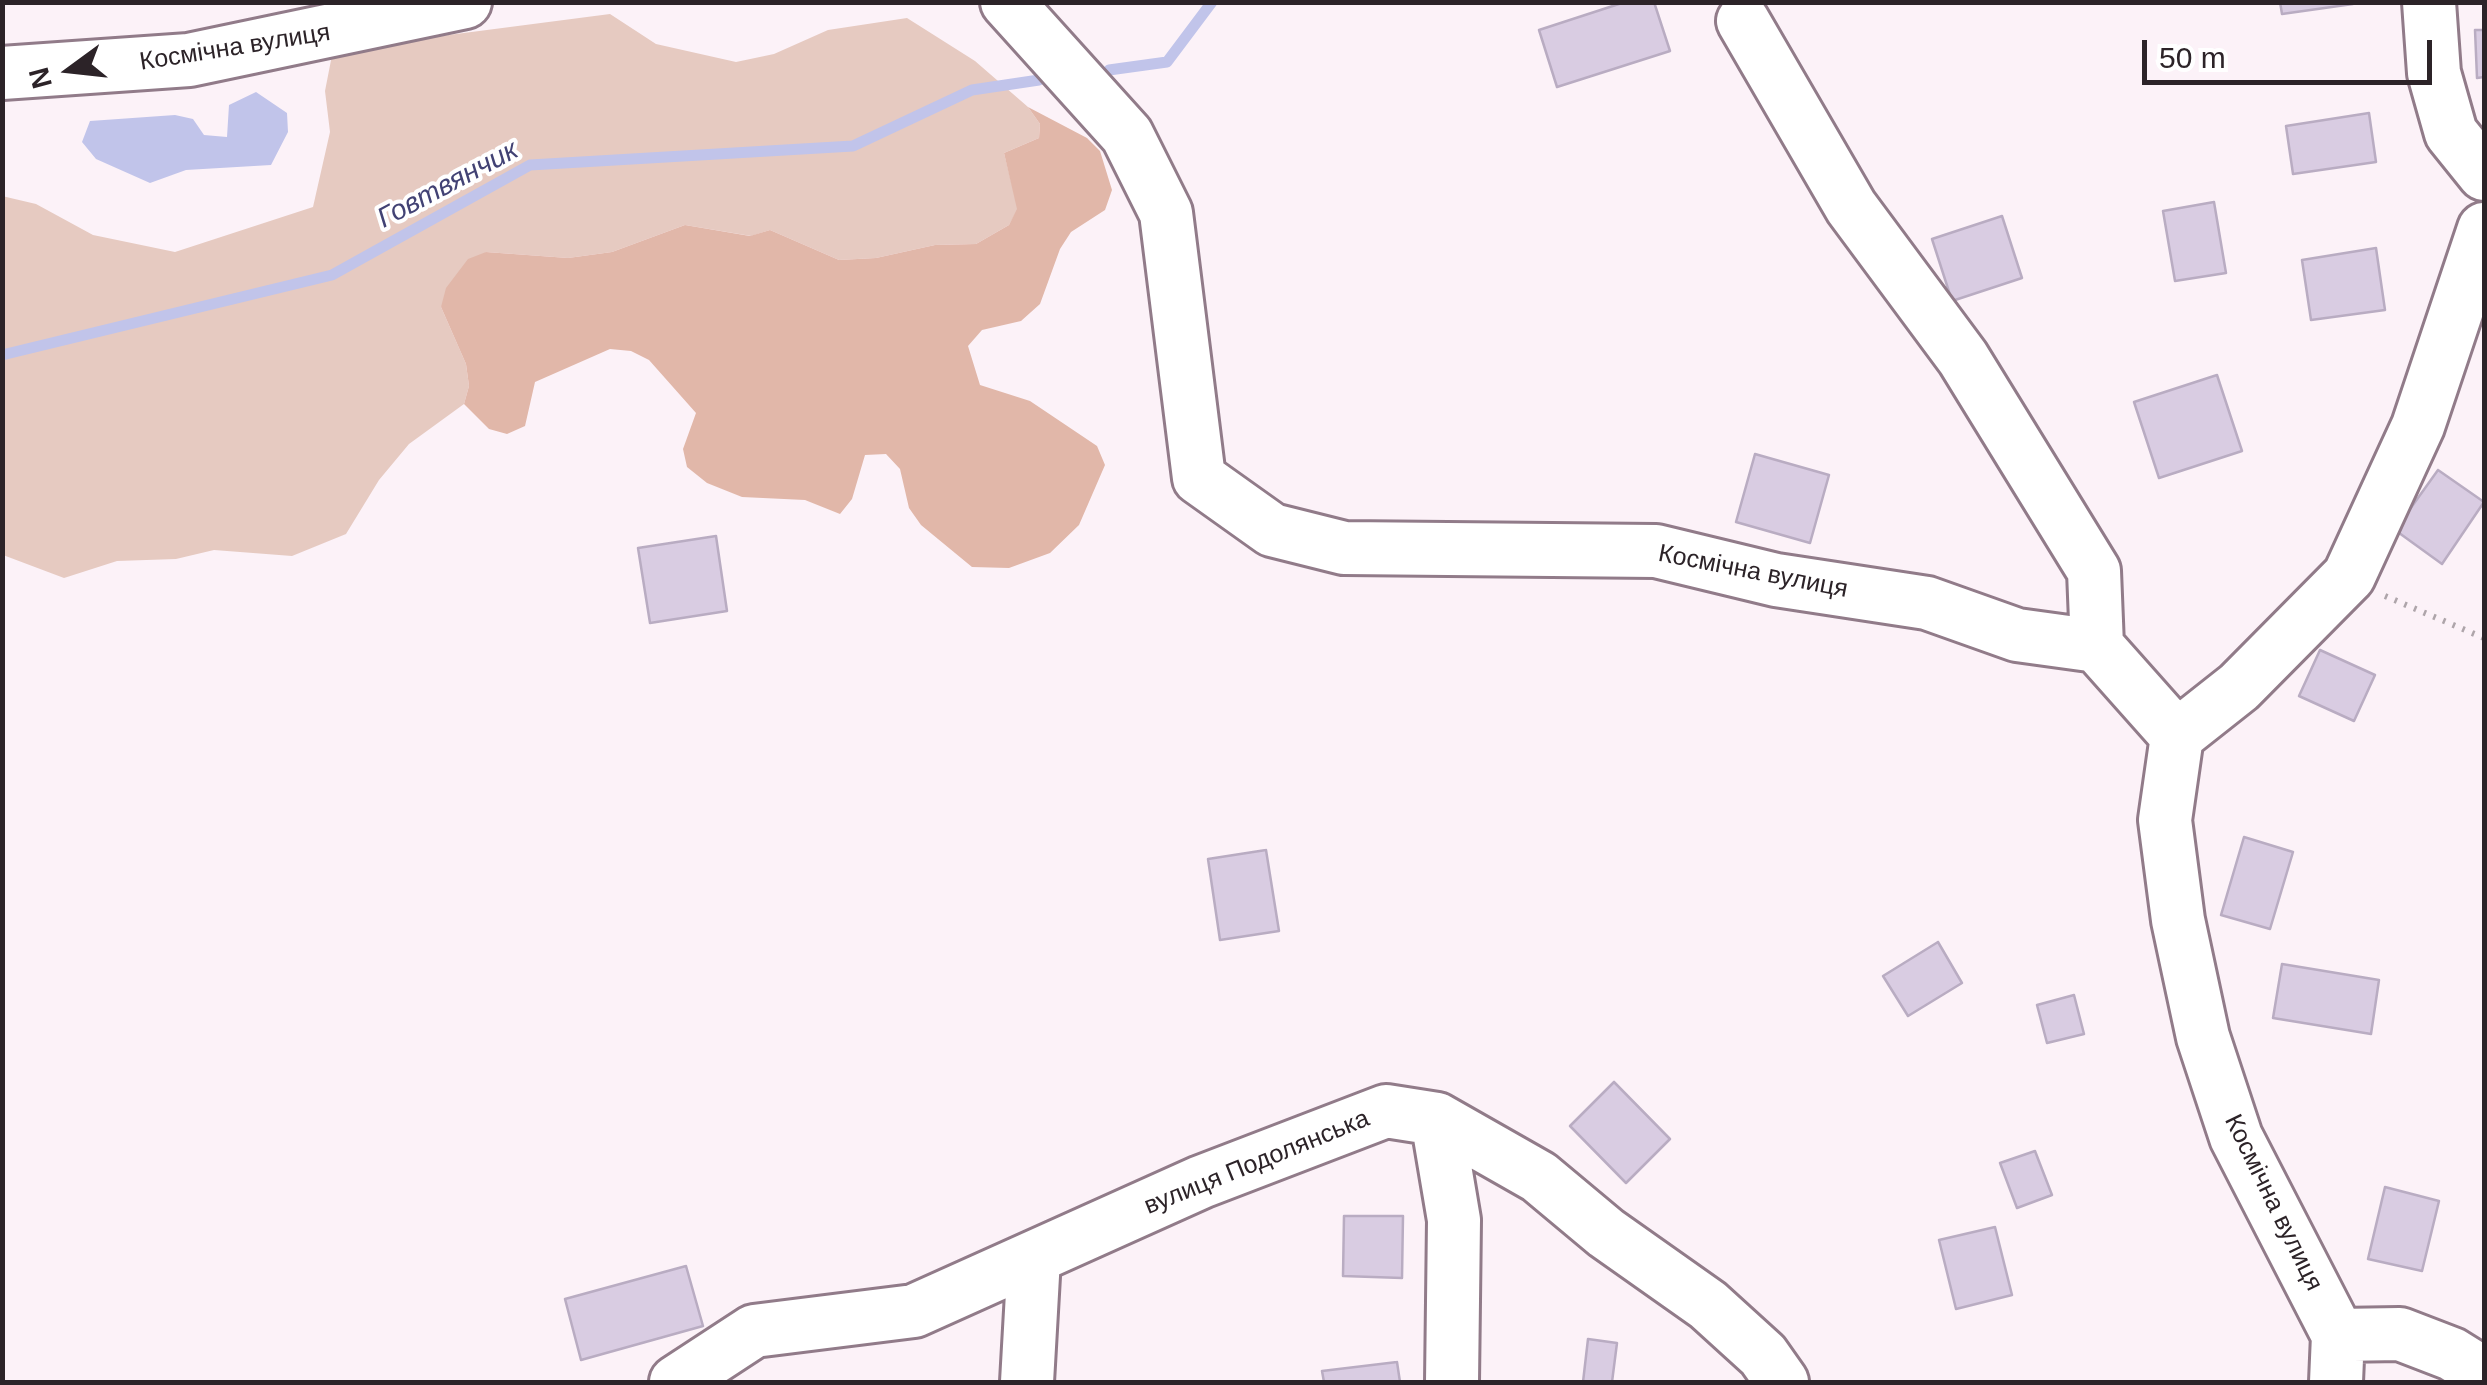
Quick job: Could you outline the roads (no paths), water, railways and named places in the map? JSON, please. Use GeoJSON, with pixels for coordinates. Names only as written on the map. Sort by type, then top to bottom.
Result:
{"type":"FeatureCollection","features":[{"type":"Feature","properties":{"kind":"street","name":"Космічна вулиця"},"geometry":{"type":"LineString","coordinates":[[2,73],[189,60],[465,2]]}},
{"type":"Feature","properties":{"kind":"street","name":"Космічна вулиця"},"geometry":{"type":"LineString","coordinates":[[1007,2],[1127,135],[1166,212],[1199,478],[1272,530],[1344,548],[1656,551],[1776,580],[1927,603],[2018,635],[2097,646]]}},
{"type":"Feature","properties":{"kind":"street"},"geometry":{"type":"LineString","coordinates":[[2429,2],[2434,73],[2451,132],[2484,174]]}},
{"type":"Feature","properties":{"kind":"street"},"geometry":{"type":"LineString","coordinates":[[1743,21],[1851,207],[1962,358],[2094,571],[2097,646],[2177,736],[2239,686],[2349,576],[2418,426],[2484,228]]}},
{"type":"Feature","properties":{"kind":"street","name":"Космічна вулиця"},"geometry":{"type":"LineString","coordinates":[[2177,736],[2165,820],[2178,920],[2203,1037],[2236,1137],[2337,1359]]}},
{"type":"Feature","properties":{"kind":"street","name":"вулиця Подолянська"},"geometry":{"type":"LineString","coordinates":[[676,1382],[754,1331],[914,1311],[1201,1182],[1386,1111],[1437,1119],[1538,1177],[1606,1233],[1708,1305],[1763,1355],[1782,1382]]}},
{"type":"Feature","properties":{"kind":"street"},"geometry":{"type":"LineString","coordinates":[[1437,1119],[1454,1220],[1452,1382]]}},
{"type":"Feature","properties":{"kind":"street"},"geometry":{"type":"LineString","coordinates":[[1028,1382],[1034,1258]]}},
{"type":"Feature","properties":{"kind":"street"},"geometry":{"type":"LineString","coordinates":[[2337,1359],[2400,1334],[2452,1354],[2484,1374]]}},
{"type":"Feature","properties":{"kind":"water"},"geometry":{"type":"Polygon","coordinates":[[[256,92],[287,113],[288,132],[271,165],[186,170],[150,183],[96,159],[82,142],[90,121],[175,115],[193,119],[204,135],[227,137],[229,105],[256,92]]]}},
{"type":"Feature","properties":{"kind":"waterway","name":"Говтвянчик"},"geometry":{"type":"LineString","coordinates":[[1109,70],[1167,62],[1212,2]]}},
{"type":"Feature","properties":{"kind":"waterway","name":"Говтвянчик"},"geometry":{"type":"LineString","coordinates":[[2,355],[332,275],[530,165],[853,146],[972,90],[1039,80]]}}]}
